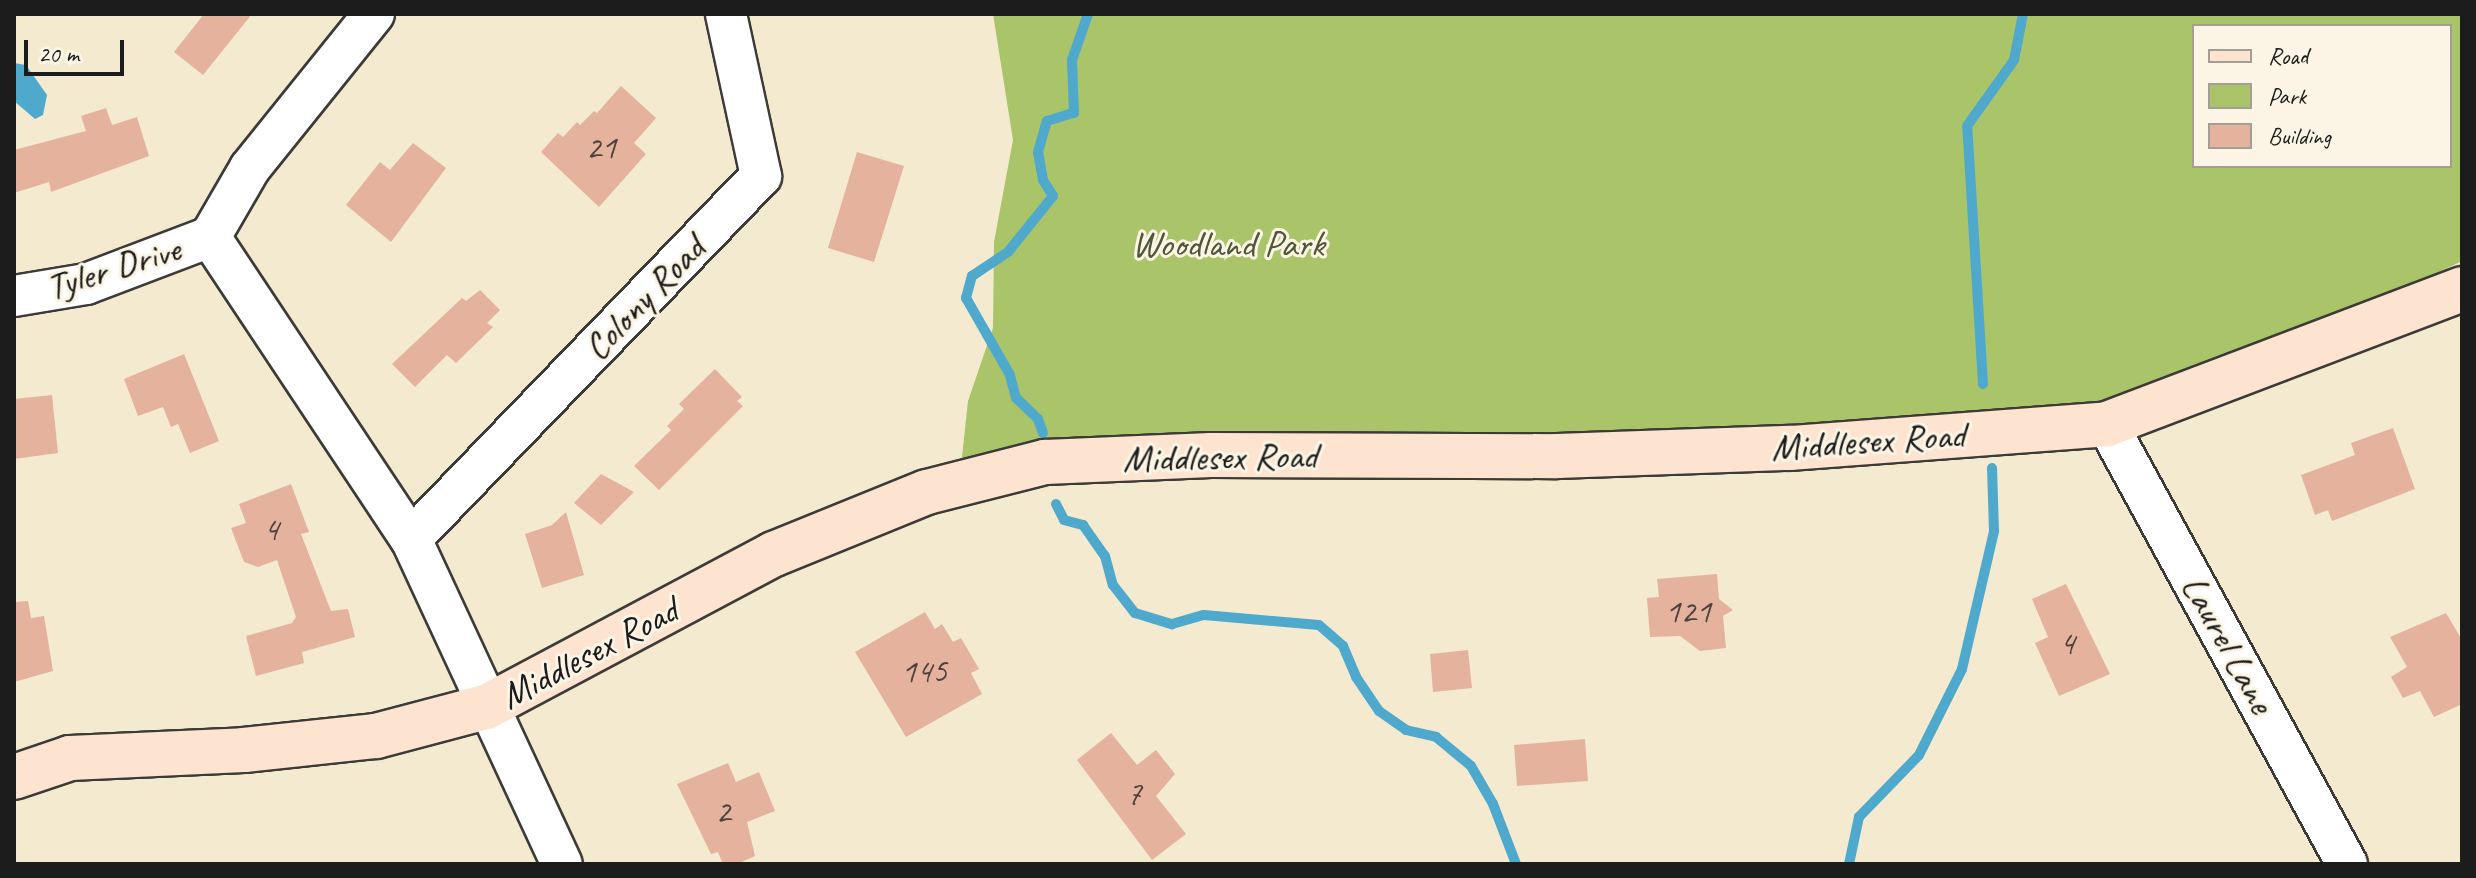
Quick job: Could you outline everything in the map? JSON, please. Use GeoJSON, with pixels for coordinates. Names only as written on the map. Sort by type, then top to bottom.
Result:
{"type":"FeatureCollection","features":[{"type":"Feature","properties":{"kind":"street"},"geometry":{"type":"LineString","coordinates":[[374,14],[250,168],[210,237],[411,539],[486,707],[562,864]]}},
{"type":"Feature","properties":{"kind":"street","name":"Colony Road"},"geometry":{"type":"LineString","coordinates":[[411,539],[761,176],[726,14]]}},
{"type":"Feature","properties":{"kind":"street","name":"Tyler Drive"},"geometry":{"type":"LineString","coordinates":[[14,296],[86,284],[210,237]]}},
{"type":"Feature","properties":{"kind":"street","name":"Middlesex Road"},"geometry":{"type":"LineString","coordinates":[[14,777],[70,758],[244,750],[376,736],[486,707],[774,554],[927,492],[1045,462],[1211,455],[1557,456],[1775,448],[2107,424],[2462,289]]}},
{"type":"Feature","properties":{"kind":"street","name":"Laurel Lane"},"geometry":{"type":"LineString","coordinates":[[2107,424],[2347,864]]}},
{"type":"Feature","properties":{"kind":"green space","name":"Woodland Park"},"geometry":{"type":"Polygon","coordinates":[[[993,14],[2462,14],[2462,261],[2398,292],[2105,407],[977,481],[962,457],[968,401],[993,328],[994,242],[1013,140],[993,14]]]}},
{"type":"Feature","properties":{"kind":"water"},"geometry":{"type":"Polygon","coordinates":[[[14,63],[26,65],[47,95],[43,115],[35,119],[14,101],[14,63]]]}},
{"type":"Feature","properties":{"kind":"building"},"geometry":{"type":"Polygon","coordinates":[[[204,14],[252,14],[203,75],[174,52],[204,14]]]}},
{"type":"Feature","properties":{"kind":"building"},"geometry":{"type":"Polygon","coordinates":[[[621,86],[656,118],[634,143],[646,154],[599,207],[541,152],[558,133],[563,137],[577,122],[580,125],[594,111],[597,113],[621,86]]]}},
{"type":"Feature","properties":{"kind":"building"},"geometry":{"type":"Polygon","coordinates":[[[106,108],[112,125],[137,117],[149,156],[51,192],[49,182],[14,193],[14,150],[86,131],[81,116],[106,108]]]}},
{"type":"Feature","properties":{"kind":"building"},"geometry":{"type":"Polygon","coordinates":[[[413,143],[446,168],[391,242],[346,205],[380,162],[390,170],[413,143]]]}},
{"type":"Feature","properties":{"kind":"building"},"geometry":{"type":"Polygon","coordinates":[[[857,152],[904,166],[874,262],[828,248],[857,152]]]}},
{"type":"Feature","properties":{"kind":"building"},"geometry":{"type":"Polygon","coordinates":[[[480,290],[500,310],[487,323],[493,327],[456,363],[447,355],[415,387],[392,364],[462,298],[466,301],[480,290]]]}},
{"type":"Feature","properties":{"kind":"building"},"geometry":{"type":"Polygon","coordinates":[[[184,354],[219,441],[190,453],[178,424],[171,427],[163,407],[138,416],[124,379],[184,354]]]}},
{"type":"Feature","properties":{"kind":"building"},"geometry":{"type":"Polygon","coordinates":[[[715,369],[742,397],[737,401],[743,406],[659,490],[634,466],[671,430],[667,426],[684,409],[679,404],[715,369]]]}},
{"type":"Feature","properties":{"kind":"building"},"geometry":{"type":"Polygon","coordinates":[[[52,395],[58,453],[14,459],[14,399],[52,395]]]}},
{"type":"Feature","properties":{"kind":"building"},"geometry":{"type":"Polygon","coordinates":[[[2393,428],[2415,489],[2332,521],[2328,510],[2315,515],[2301,475],[2355,455],[2351,443],[2393,428]]]}},
{"type":"Feature","properties":{"kind":"building"},"geometry":{"type":"Polygon","coordinates":[[[601,474],[634,492],[601,525],[574,503],[601,474]]]}},
{"type":"Feature","properties":{"kind":"building"},"geometry":{"type":"Polygon","coordinates":[[[291,484],[309,532],[301,534],[331,611],[348,609],[355,637],[302,652],[304,663],[256,676],[246,636],[292,623],[296,617],[277,560],[258,567],[244,562],[231,528],[246,523],[239,504],[291,484]]]}},
{"type":"Feature","properties":{"kind":"building"},"geometry":{"type":"Polygon","coordinates":[[[566,512],[584,575],[542,588],[525,534],[552,525],[566,512]]]}},
{"type":"Feature","properties":{"kind":"building"},"geometry":{"type":"Polygon","coordinates":[[[1717,574],[1719,599],[1733,610],[1723,616],[1726,648],[1700,651],[1680,636],[1650,637],[1647,598],[1659,597],[1657,579],[1717,574]]]}},
{"type":"Feature","properties":{"kind":"building"},"geometry":{"type":"Polygon","coordinates":[[[2066,584],[2110,674],[2059,696],[2035,643],[2048,637],[2032,599],[2066,584]]]}},
{"type":"Feature","properties":{"kind":"building"},"geometry":{"type":"Polygon","coordinates":[[[28,601],[31,618],[44,616],[53,671],[14,682],[14,602],[28,601]]]}},
{"type":"Feature","properties":{"kind":"building"},"geometry":{"type":"Polygon","coordinates":[[[925,612],[935,629],[942,624],[953,642],[961,638],[979,669],[971,673],[982,694],[906,737],[855,652],[925,612]]]}},
{"type":"Feature","properties":{"kind":"building"},"geometry":{"type":"Polygon","coordinates":[[[2446,613],[2462,640],[2462,704],[2434,717],[2420,691],[2403,698],[2391,677],[2407,667],[2390,637],[2446,613]]]}},
{"type":"Feature","properties":{"kind":"building"},"geometry":{"type":"Polygon","coordinates":[[[1468,650],[1472,688],[1433,692],[1430,654],[1468,650]]]}},
{"type":"Feature","properties":{"kind":"building"},"geometry":{"type":"Polygon","coordinates":[[[1111,733],[1137,765],[1156,750],[1175,774],[1156,796],[1186,834],[1152,860],[1077,760],[1111,733]]]}},
{"type":"Feature","properties":{"kind":"building"},"geometry":{"type":"Polygon","coordinates":[[[1585,739],[1588,781],[1517,786],[1514,745],[1585,739]]]}},
{"type":"Feature","properties":{"kind":"building"},"geometry":{"type":"Polygon","coordinates":[[[728,763],[736,782],[759,772],[775,811],[747,822],[755,856],[737,864],[723,864],[718,852],[711,854],[677,784],[728,763]]]}},
{"type":"Feature","properties":{"kind":"waterway"},"geometry":{"type":"LineString","coordinates":[[1043,433],[1038,419],[1016,398],[1010,375],[966,298],[972,276],[1008,252],[1053,196],[1043,180],[1038,152],[1047,121],[1074,113],[1072,60],[1088,14]]}},
{"type":"Feature","properties":{"kind":"waterway"},"geometry":{"type":"LineString","coordinates":[[1983,384],[1967,126],[2014,60],[2023,14]]}},
{"type":"Feature","properties":{"kind":"waterway"},"geometry":{"type":"LineString","coordinates":[[1849,864],[1859,817],[1919,755],[1962,669],[1994,531],[1992,468]]}},
{"type":"Feature","properties":{"kind":"waterway"},"geometry":{"type":"LineString","coordinates":[[1056,504],[1064,520],[1083,525],[1105,556],[1113,585],[1135,613],[1172,624],[1204,615],[1319,625],[1343,646],[1356,677],[1379,711],[1406,730],[1436,737],[1471,766],[1493,804],[1516,864]]}}]}
